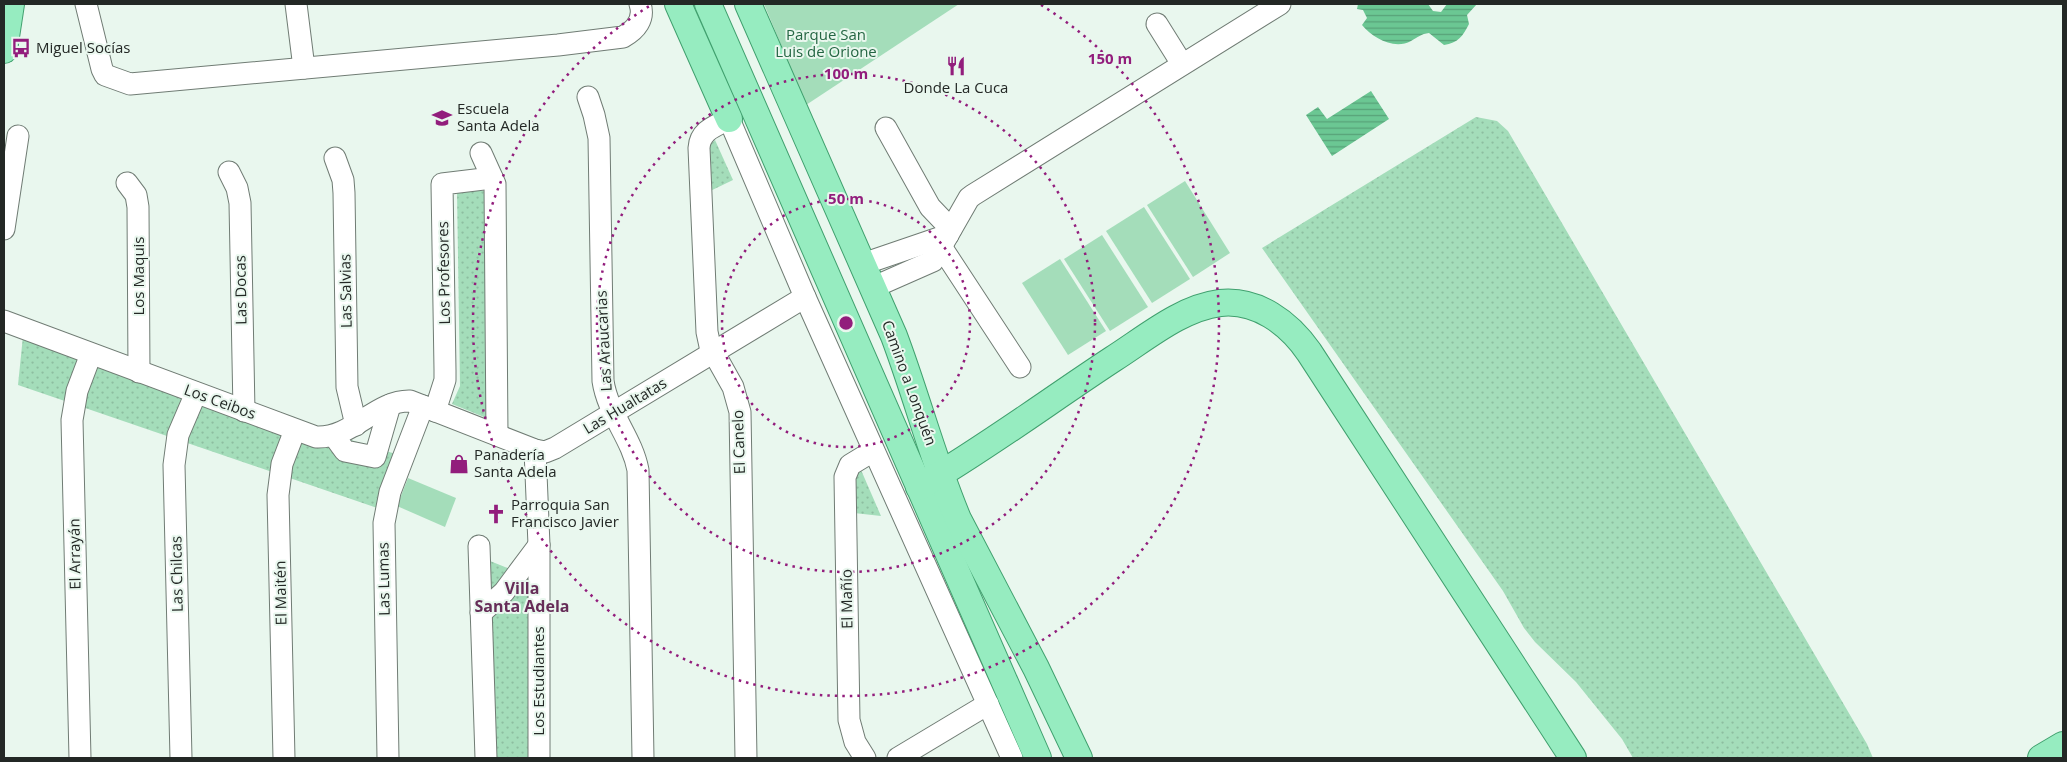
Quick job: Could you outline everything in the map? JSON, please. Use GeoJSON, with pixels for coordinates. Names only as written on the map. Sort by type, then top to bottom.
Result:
{"type":"FeatureCollection","features":[{"type":"Feature","properties":{"kind":"main road"},"geometry":{"type":"LineString","coordinates":[[4,50],[10,4]]}},
{"type":"Feature","properties":{"kind":"main road"},"geometry":{"type":"LineString","coordinates":[[678,4],[729,119]]}},
{"type":"Feature","properties":{"kind":"main road","name":"Camino a Lonquén"},"geometry":{"type":"LineString","coordinates":[[708,4],[930,480],[1038,758]]}},
{"type":"Feature","properties":{"kind":"main road","name":"Camino a Lonquén"},"geometry":{"type":"LineString","coordinates":[[748,4],[874,288],[912,386],[930,480],[958,519],[1036,668],[1079,758]]}},
{"type":"Feature","properties":{"kind":"main road"},"geometry":{"type":"LineString","coordinates":[[930,480],[1184,315],[1210,305],[1222,303],[1235,303],[1258,309],[1281,321],[1292,330],[1305,346],[1573,758]]}},
{"type":"Feature","properties":{"kind":"main road"},"geometry":{"type":"LineString","coordinates":[[2041,758],[2063,745]]}},
{"type":"Feature","properties":{"kind":"street"},"geometry":{"type":"LineString","coordinates":[[86,4],[105,75],[130,84],[623,37],[632,32],[638,25],[642,13],[640,4]]}},
{"type":"Feature","properties":{"kind":"street"},"geometry":{"type":"LineString","coordinates":[[296,4],[304,68]]}},
{"type":"Feature","properties":{"kind":"street"},"geometry":{"type":"LineString","coordinates":[[874,288],[933,261],[969,198],[973,195],[1280,4]]}},
{"type":"Feature","properties":{"kind":"street"},"geometry":{"type":"LineString","coordinates":[[1156,24],[1182,64]]}},
{"type":"Feature","properties":{"kind":"street","name":"Las Araucarias"},"geometry":{"type":"LineString","coordinates":[[588,97],[599,138],[602,381],[608,402],[631,443],[638,470],[643,758]]}},
{"type":"Feature","properties":{"kind":"street"},"geometry":{"type":"LineString","coordinates":[[729,119],[873,451],[1012,758]]}},
{"type":"Feature","properties":{"kind":"street","name":"El Canelo"},"geometry":{"type":"LineString","coordinates":[[729,119],[707,130],[700,142],[706,326],[708,338],[714,352],[733,387],[740,412],[746,758]]}},
{"type":"Feature","properties":{"kind":"street"},"geometry":{"type":"LineString","coordinates":[[886,128],[1020,367]]}},
{"type":"Feature","properties":{"kind":"street"},"geometry":{"type":"LineString","coordinates":[[4,229],[18,136]]}},
{"type":"Feature","properties":{"kind":"street"},"geometry":{"type":"LineString","coordinates":[[481,152],[495,184],[497,435]]}},
{"type":"Feature","properties":{"kind":"street","name":"Las Salvias"},"geometry":{"type":"LineString","coordinates":[[335,158],[344,193],[347,386],[356,425]]}},
{"type":"Feature","properties":{"kind":"street","name":"Las Docas"},"geometry":{"type":"LineString","coordinates":[[229,172],[237,188],[240,203],[244,411]]}},
{"type":"Feature","properties":{"kind":"street","name":"Los Profesores"},"geometry":{"type":"LineString","coordinates":[[429,408],[445,380],[442,184],[492,178]]}},
{"type":"Feature","properties":{"kind":"street","name":"Los Maquis"},"geometry":{"type":"LineString","coordinates":[[127,183],[136,195],[138,207],[139,372]]}},
{"type":"Feature","properties":{"kind":"street"},"geometry":{"type":"LineString","coordinates":[[863,264],[947,237]]}},
{"type":"Feature","properties":{"kind":"street","name":"Las Hualtatas"},"geometry":{"type":"LineString","coordinates":[[535,450],[550,451],[805,297]]}},
{"type":"Feature","properties":{"kind":"street","name":"Los Ceibos"},"geometry":{"type":"LineString","coordinates":[[4,321],[316,437],[334,436],[390,405],[403,401],[429,408]]}},
{"type":"Feature","properties":{"kind":"street"},"geometry":{"type":"LineString","coordinates":[[4,339],[12,333],[27,330]]}},
{"type":"Feature","properties":{"kind":"street","name":"El Arrayán"},"geometry":{"type":"LineString","coordinates":[[80,758],[72,420],[77,391],[91,354]]}},
{"type":"Feature","properties":{"kind":"street","name":"Las Chilcas"},"geometry":{"type":"LineString","coordinates":[[180,758],[174,465],[178,435],[196,393]]}},
{"type":"Feature","properties":{"kind":"street"},"geometry":{"type":"LineString","coordinates":[[334,436],[345,452],[375,457],[390,405]]}},
{"type":"Feature","properties":{"kind":"street"},"geometry":{"type":"LineString","coordinates":[[429,408],[535,450]]}},
{"type":"Feature","properties":{"kind":"street","name":"Las Lumas"},"geometry":{"type":"LineString","coordinates":[[388,758],[384,522],[390,492],[429,408]]}},
{"type":"Feature","properties":{"kind":"street","name":"El Maitén"},"geometry":{"type":"LineString","coordinates":[[284,758],[278,495],[282,464],[295,430]]}},
{"type":"Feature","properties":{"kind":"street","name":"Los Estudiantes"},"geometry":{"type":"LineString","coordinates":[[535,450],[538,545],[539,758]]}},
{"type":"Feature","properties":{"kind":"street","name":"El Mañío"},"geometry":{"type":"LineString","coordinates":[[865,758],[851,733],[849,720],[844,477],[847,469],[853,462],[873,451]]}},
{"type":"Feature","properties":{"kind":"street"},"geometry":{"type":"LineString","coordinates":[[481,613],[504,592],[538,545]]}},
{"type":"Feature","properties":{"kind":"street"},"geometry":{"type":"LineString","coordinates":[[479,546],[486,758]]}},
{"type":"Feature","properties":{"kind":"street"},"geometry":{"type":"LineString","coordinates":[[901,757],[988,704]]}},
{"type":"Feature","properties":{"kind":"green space","name":"Parque San Luis de Orione"},"geometry":{"type":"Polygon","coordinates":[[[764,4],[959,4],[806,105],[764,4]]]}},
{"type":"Feature","properties":{"kind":"green space"},"geometry":{"type":"Polygon","coordinates":[[[1476,117],[1497,121],[1508,131],[1867,744],[1873,758],[1633,758],[1622,739],[1576,682],[1535,642],[1524,628],[1503,591],[1262,248],[1476,117]]]}},
{"type":"Feature","properties":{"kind":"green space"},"geometry":{"type":"Polygon","coordinates":[[[715,140],[733,180],[706,193],[705,149],[715,140]]]}},
{"type":"Feature","properties":{"kind":"green space"},"geometry":{"type":"Polygon","coordinates":[[[1185,181],[1230,253],[1193,277],[1147,205],[1185,181]]]}},
{"type":"Feature","properties":{"kind":"green space"},"geometry":{"type":"Polygon","coordinates":[[[457,191],[491,191],[489,419],[452,404],[460,386],[457,191]]]}},
{"type":"Feature","properties":{"kind":"green space"},"geometry":{"type":"Polygon","coordinates":[[[1144,207],[1190,279],[1152,303],[1106,231],[1144,207]]]}},
{"type":"Feature","properties":{"kind":"green space"},"geometry":{"type":"Polygon","coordinates":[[[1102,235],[1148,307],[1110,331],[1064,259],[1102,235]]]}},
{"type":"Feature","properties":{"kind":"green space"},"geometry":{"type":"Polygon","coordinates":[[[1060,259],[1106,331],[1068,355],[1022,283],[1060,259]]]}},
{"type":"Feature","properties":{"kind":"green space"},"geometry":{"type":"Polygon","coordinates":[[[23,336],[405,457],[386,511],[18,385],[23,336]]]}},
{"type":"Feature","properties":{"kind":"green space"},"geometry":{"type":"Polygon","coordinates":[[[861,470],[881,516],[854,513],[851,478],[861,470]]]}},
{"type":"Feature","properties":{"kind":"green space"},"geometry":{"type":"Polygon","coordinates":[[[408,478],[456,498],[445,527],[397,506],[408,478]]]}},
{"type":"Feature","properties":{"kind":"green space"},"geometry":{"type":"Polygon","coordinates":[[[485,559],[515,571],[527,566],[535,634],[536,758],[492,758],[485,559]]]}},
{"type":"Feature","properties":{"kind":"shaded area"},"geometry":{"type":"Polygon","coordinates":[[[1358,4],[1428,4],[1433,11],[1441,12],[1447,4],[1477,4],[1467,15],[1469,24],[1462,35],[1453,43],[1444,45],[1429,33],[1404,43],[1398,44],[1384,41],[1362,25],[1367,18],[1363,10],[1357,9],[1358,4]]]}},
{"type":"Feature","properties":{"kind":"shaded area"},"geometry":{"type":"Polygon","coordinates":[[[1371,91],[1389,119],[1332,156],[1306,115],[1318,107],[1327,119],[1371,91]]]}},
{"type":"Feature","properties":{"kind":"place","name":"Miguel Socías"},"geometry":{"type":"Point","coordinates":[21,48]}},
{"type":"Feature","properties":{"kind":"place","name":"Donde La Cuca"},"geometry":{"type":"Point","coordinates":[956,66]}},
{"type":"Feature","properties":{"kind":"place","name":"Escuela Santa Adela"},"geometry":{"type":"Point","coordinates":[442,118]}},
{"type":"Feature","properties":{"kind":"place","name":"Panadería Santa Adela"},"geometry":{"type":"Point","coordinates":[459,464]}},
{"type":"Feature","properties":{"kind":"place","name":"Parroquia San Francisco Javier"},"geometry":{"type":"Point","coordinates":[496,514]}},
{"type":"Feature","properties":{"kind":"district","name":"Villa Santa Adela"},"geometry":{"type":"Point","coordinates":[522,597]}}]}
